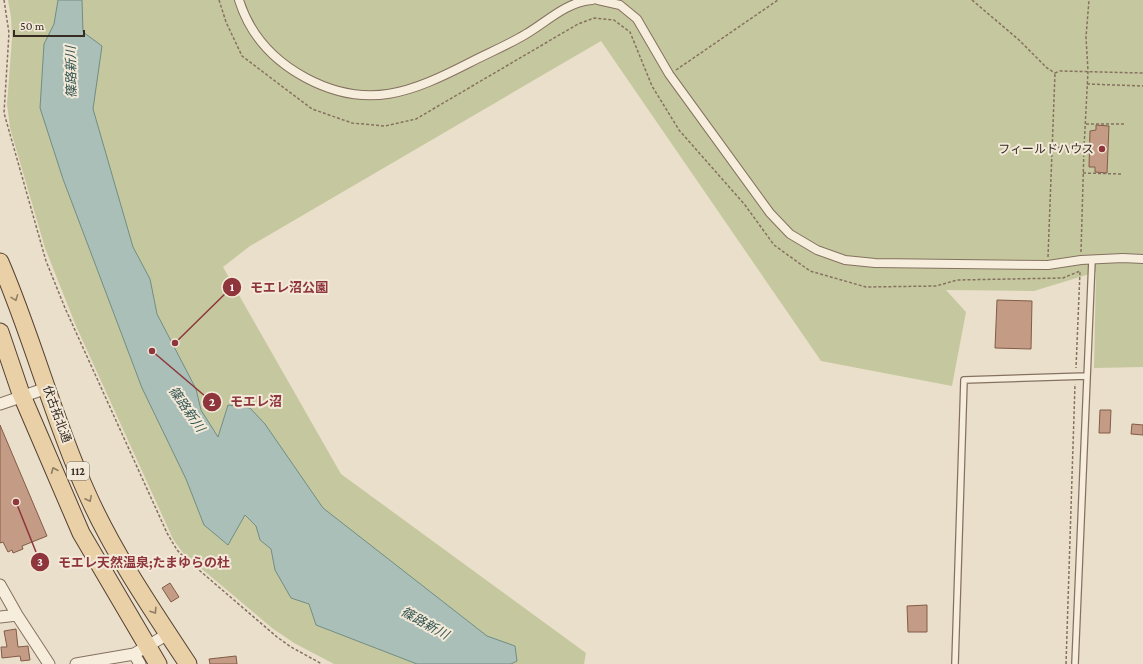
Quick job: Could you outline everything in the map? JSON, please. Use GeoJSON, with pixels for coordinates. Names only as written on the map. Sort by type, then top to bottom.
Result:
{"type":"FeatureCollection","features":[{"type":"Feature","properties":{"kind":"main road","name":"伏古拓北通"},"geometry":{"type":"LineString","coordinates":[[0,262],[15,298],[85,489],[104,528],[168,634],[188,664]]}},
{"type":"Feature","properties":{"kind":"main road","name":"伏古拓北通"},"geometry":{"type":"LineString","coordinates":[[0,332],[23,396],[81,533],[141,655],[158,664]]}},
{"type":"Feature","properties":{"kind":"street"},"geometry":{"type":"LineString","coordinates":[[239,0],[251,28],[259,39],[278,60],[290,69],[332,91],[378,96],[405,91],[429,84],[526,34],[569,6],[582,1],[592,0]]}},
{"type":"Feature","properties":{"kind":"street"},"geometry":{"type":"LineString","coordinates":[[598,0],[620,5],[637,19],[669,74],[770,213],[790,234],[816,250],[845,260],[875,263],[1048,265],[1123,258],[1143,260]]}},
{"type":"Feature","properties":{"kind":"street"},"geometry":{"type":"LineString","coordinates":[[0,404],[47,388]]}},
{"type":"Feature","properties":{"kind":"street"},"geometry":{"type":"LineString","coordinates":[[0,585],[17,615],[49,664]]}},
{"type":"Feature","properties":{"kind":"street"},"geometry":{"type":"LineString","coordinates":[[0,617],[17,615]]}},
{"type":"Feature","properties":{"kind":"street"},"geometry":{"type":"LineString","coordinates":[[76,664],[141,655],[168,634]]}},
{"type":"Feature","properties":{"kind":"lane"},"geometry":{"type":"LineString","coordinates":[[1075,664],[1092,260]]}},
{"type":"Feature","properties":{"kind":"lane"},"geometry":{"type":"LineString","coordinates":[[955,664],[964,380],[1087,376]]}},
{"type":"Feature","properties":{"kind":"path"},"geometry":{"type":"LineString","coordinates":[[4,0],[9,34],[4,113],[46,261],[65,308],[104,390],[167,533],[177,550],[185,558],[277,637],[291,648],[322,664]]}},
{"type":"Feature","properties":{"kind":"path"},"geometry":{"type":"LineString","coordinates":[[219,0],[226,22],[242,56],[289,94],[312,109],[352,123],[385,126],[416,119],[578,24],[594,18],[614,20],[630,32],[652,86],[679,130],[745,205],[774,245],[810,271],[866,287],[936,286],[957,280],[1063,278],[1080,271],[1066,664]]}},
{"type":"Feature","properties":{"kind":"path"},"geometry":{"type":"LineString","coordinates":[[669,74],[777,0]]}},
{"type":"Feature","properties":{"kind":"path"},"geometry":{"type":"LineString","coordinates":[[972,0],[1019,40],[1047,68],[1056,73],[1060,71],[1143,73]]}},
{"type":"Feature","properties":{"kind":"path"},"geometry":{"type":"LineString","coordinates":[[1081,255],[1088,71],[1086,37],[1089,0]]}},
{"type":"Feature","properties":{"kind":"path"},"geometry":{"type":"LineString","coordinates":[[1048,265],[1056,73]]}},
{"type":"Feature","properties":{"kind":"path"},"geometry":{"type":"LineString","coordinates":[[1087,84],[1143,86]]}},
{"type":"Feature","properties":{"kind":"path"},"geometry":{"type":"LineString","coordinates":[[1086,124],[1124,124]]}},
{"type":"Feature","properties":{"kind":"path"},"geometry":{"type":"LineString","coordinates":[[1053,147],[1084,148]]}},
{"type":"Feature","properties":{"kind":"path"},"geometry":{"type":"LineString","coordinates":[[1083,173],[1122,174]]}},
{"type":"Feature","properties":{"kind":"green space"},"geometry":{"type":"Polygon","coordinates":[[[8,0],[1143,0],[1143,367],[1094,368],[1096,272],[1034,291],[946,290],[966,312],[952,386],[821,361],[601,41],[250,246],[223,267],[341,474],[586,653],[584,664],[334,664],[294,643],[272,628],[183,553],[173,539],[76,326],[45,248],[10,128],[7,104],[12,39],[11,17],[8,0]]]}},
{"type":"Feature","properties":{"kind":"water","name":"篠路新川"},"geometry":{"type":"Polygon","coordinates":[[[58,0],[82,0],[83,32],[102,46],[93,109],[133,247],[150,279],[157,314],[196,389],[201,410],[218,437],[228,405],[250,408],[265,424],[323,508],[487,636],[515,646],[517,661],[511,664],[417,664],[316,625],[309,604],[291,598],[275,570],[271,549],[260,540],[256,526],[245,515],[228,545],[204,525],[186,479],[142,388],[63,179],[40,108],[44,44],[54,24],[58,0]]]}},
{"type":"Feature","properties":{"kind":"building","name":"フィールドハウス"},"geometry":{"type":"Polygon","coordinates":[[[1096,125],[1109,126],[1107,173],[1095,172],[1095,167],[1089,167],[1090,131],[1096,130],[1096,125]]]}},
{"type":"Feature","properties":{"kind":"building"},"geometry":{"type":"Polygon","coordinates":[[[997,300],[1032,301],[1031,349],[995,348],[997,300]]]}},
{"type":"Feature","properties":{"kind":"building"},"geometry":{"type":"Polygon","coordinates":[[[1100,410],[1111,410],[1110,433],[1099,433],[1100,410]]]}},
{"type":"Feature","properties":{"kind":"building"},"geometry":{"type":"Polygon","coordinates":[[[1132,424],[1143,425],[1143,435],[1131,434],[1132,424]]]}},
{"type":"Feature","properties":{"kind":"building"},"geometry":{"type":"Polygon","coordinates":[[[0,425],[47,536],[22,546],[23,549],[13,553],[12,550],[8,552],[3,542],[0,543],[0,425]]]}},
{"type":"Feature","properties":{"kind":"building"},"geometry":{"type":"Polygon","coordinates":[[[170,583],[179,597],[171,602],[162,588],[170,583]]]}},
{"type":"Feature","properties":{"kind":"building"},"geometry":{"type":"Polygon","coordinates":[[[927,605],[927,632],[908,632],[907,606],[927,605]]]}},
{"type":"Feature","properties":{"kind":"building"},"geometry":{"type":"Polygon","coordinates":[[[16,629],[18,647],[28,646],[30,660],[21,661],[20,656],[2,658],[1,647],[7,647],[4,631],[16,629]]]}},
{"type":"Feature","properties":{"kind":"building"},"geometry":{"type":"Polygon","coordinates":[[[236,656],[237,664],[210,664],[209,659],[236,656]]]}},
{"type":"Feature","properties":{"kind":"place","name":"フィールドハウス"},"geometry":{"type":"Point","coordinates":[1102,149]}},
{"type":"Feature","properties":{"kind":"place","name":"モエレ沼公園"},"geometry":{"type":"Point","coordinates":[175,343]}},
{"type":"Feature","properties":{"kind":"place","name":"モエレ沼"},"geometry":{"type":"Point","coordinates":[152,351]}},
{"type":"Feature","properties":{"kind":"place","name":"モエレ天然温泉;たまゆらの杜"},"geometry":{"type":"Point","coordinates":[16,502]}}]}
